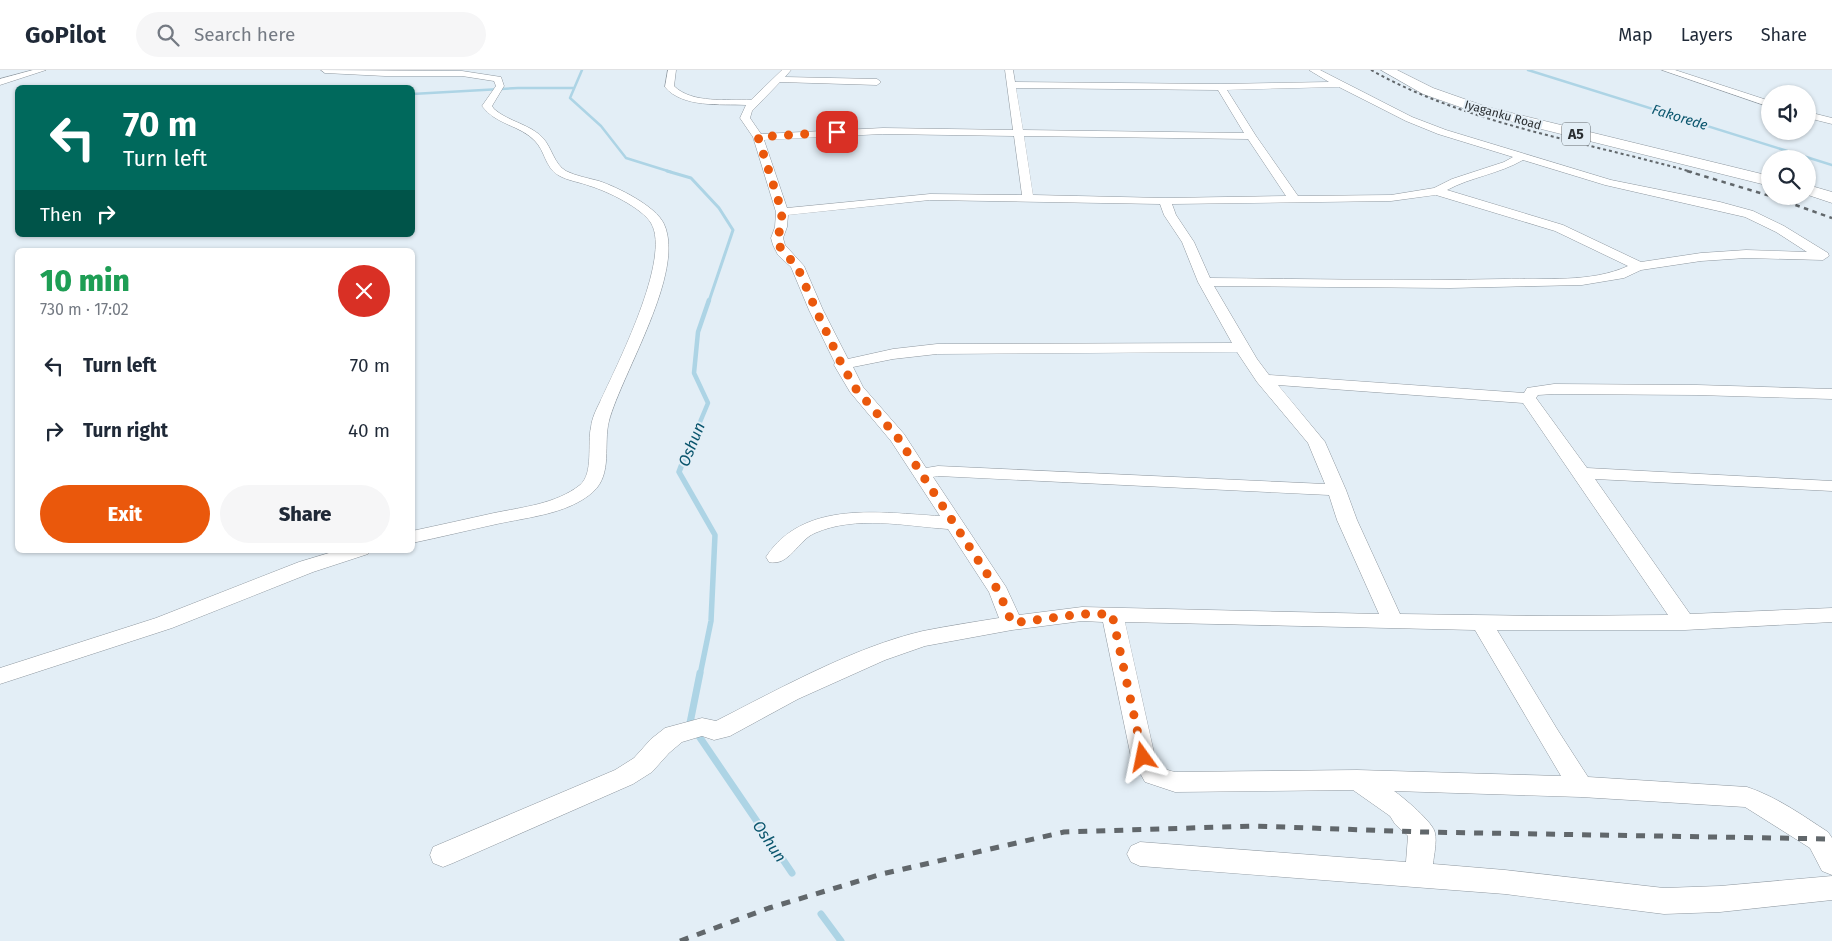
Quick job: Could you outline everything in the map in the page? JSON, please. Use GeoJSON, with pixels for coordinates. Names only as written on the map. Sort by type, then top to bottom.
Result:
{"type":"FeatureCollection","features":[{"type":"Feature","properties":{"kind":"highway","name":"Iyaganku Road"},"geometry":{"type":"LineString","coordinates":[[1387,70],[1428,91],[1482,110],[1761,179]]}},
{"type":"Feature","properties":{"kind":"highway"},"geometry":{"type":"LineString","coordinates":[[1816,192],[1832,196]]}},
{"type":"Feature","properties":{"kind":"street"},"geometry":{"type":"LineString","coordinates":[[0,82],[42,70]]}},
{"type":"Feature","properties":{"kind":"street"},"geometry":{"type":"LineString","coordinates":[[325,70],[392,74],[456,72],[494,76],[498,79],[500,86],[487,106],[492,114],[536,136],[545,148],[552,166],[562,173],[602,186],[651,216],[657,223],[661,237],[662,255],[655,285],[632,350],[599,427],[596,458],[597,469],[595,478],[587,488],[569,499],[544,508],[415,536]]}},
{"type":"Feature","properties":{"kind":"street"},"geometry":{"type":"LineString","coordinates":[[672,70],[669,87],[678,95],[696,99],[754,103]]}},
{"type":"Feature","properties":{"kind":"street"},"geometry":{"type":"LineString","coordinates":[[787,70],[747,110],[745,118],[758,137],[782,212],[781,227],[777,238],[779,245],[783,252],[797,266],[842,365],[856,389],[898,438],[999,592],[1012,623]]}},
{"type":"Feature","properties":{"kind":"street"},"geometry":{"type":"LineString","coordinates":[[1009,70],[1028,198]]}},
{"type":"Feature","properties":{"kind":"street"},"geometry":{"type":"LineString","coordinates":[[1313,70],[1417,123],[1609,182],[1749,214],[1780,229],[1827,259]]}},
{"type":"Feature","properties":{"kind":"street"},"geometry":{"type":"LineString","coordinates":[[1666,70],[1761,101]]}},
{"type":"Feature","properties":{"kind":"street"},"geometry":{"type":"LineString","coordinates":[[778,79],[877,82]]}},
{"type":"Feature","properties":{"kind":"street"},"geometry":{"type":"LineString","coordinates":[[1010,85],[1220,87],[1338,84]]}},
{"type":"Feature","properties":{"kind":"street"},"geometry":{"type":"LineString","coordinates":[[1220,87],[1295,200]]}},
{"type":"Feature","properties":{"kind":"street"},"geometry":{"type":"LineString","coordinates":[[1816,115],[1832,114]]}},
{"type":"Feature","properties":{"kind":"street"},"geometry":{"type":"LineString","coordinates":[[1816,116],[1832,121]]}},
{"type":"Feature","properties":{"kind":"street"},"geometry":{"type":"LineString","coordinates":[[758,137],[858,131],[1251,136]]}},
{"type":"Feature","properties":{"kind":"street"},"geometry":{"type":"LineString","coordinates":[[782,212],[910,198],[1166,201],[1391,198],[1437,191],[1450,184],[1508,164],[1522,156]]}},
{"type":"Feature","properties":{"kind":"street"},"geometry":{"type":"LineString","coordinates":[[1437,191],[1559,228],[1639,266]]}},
{"type":"Feature","properties":{"kind":"street"},"geometry":{"type":"LineString","coordinates":[[1166,201],[1170,215],[1188,242],[1205,282],[1241,347],[1263,379],[1316,442],[1337,490],[1347,520],[1392,620]]}},
{"type":"Feature","properties":{"kind":"street"},"geometry":{"type":"LineString","coordinates":[[1205,282],[1406,284],[1539,282],[1602,278],[1619,275],[1639,266],[1721,255],[1827,259]]}},
{"type":"Feature","properties":{"kind":"street"},"geometry":{"type":"LineString","coordinates":[[842,365],[920,350],[969,347],[1241,347]]}},
{"type":"Feature","properties":{"kind":"street"},"geometry":{"type":"LineString","coordinates":[[1263,379],[1528,398]]}},
{"type":"Feature","properties":{"kind":"street"},"geometry":{"type":"LineString","coordinates":[[1528,398],[1534,391],[1554,389],[1697,390],[1832,394]]}},
{"type":"Feature","properties":{"kind":"street"},"geometry":{"type":"LineString","coordinates":[[1528,398],[1685,623]]}},
{"type":"Feature","properties":{"kind":"street"},"geometry":{"type":"LineString","coordinates":[[920,474],[938,471],[1337,490]]}},
{"type":"Feature","properties":{"kind":"street"},"geometry":{"type":"LineString","coordinates":[[1582,473],[1832,486]]}},
{"type":"Feature","properties":{"kind":"street"},"geometry":{"type":"LineString","coordinates":[[776,557],[791,541],[806,530],[826,523],[862,518],[952,523]]}},
{"type":"Feature","properties":{"kind":"street"},"geometry":{"type":"LineString","coordinates":[[0,676],[164,623],[306,568],[352,553]]}},
{"type":"Feature","properties":{"kind":"street"},"geometry":{"type":"LineString","coordinates":[[443,855],[624,777],[643,765],[660,746],[674,735],[702,727],[714,731],[722,729],[790,694],[877,654],[923,639],[1012,623],[1082,614],[1481,622],[1685,623],[1832,616]]}},
{"type":"Feature","properties":{"kind":"street"},"geometry":{"type":"LineString","coordinates":[[1112,614],[1143,757],[1149,772],[1159,779],[1174,782],[1357,780],[1581,787],[1747,797],[1763,804],[1819,840],[1832,863]]}},
{"type":"Feature","properties":{"kind":"street"},"geometry":{"type":"LineString","coordinates":[[1481,622],[1543,728],[1581,787]]}},
{"type":"Feature","properties":{"kind":"street"},"geometry":{"type":"LineString","coordinates":[[1357,780],[1399,808],[1422,832],[1420,874]]}},
{"type":"Feature","properties":{"kind":"street"},"geometry":{"type":"LineString","coordinates":[[1140,854],[1420,874],[1664,901],[1720,900],[1832,888]]}},
{"type":"Feature","properties":{"kind":"waterway","name":"Oshun"},"geometry":{"type":"LineString","coordinates":[[582,70],[570,98],[601,126],[626,158],[671,172]]}},
{"type":"Feature","properties":{"kind":"waterway","name":"Fakorede"},"geometry":{"type":"LineString","coordinates":[[1528,70],[1832,165]]}},
{"type":"Feature","properties":{"kind":"waterway"},"geometry":{"type":"LineString","coordinates":[[415,94],[518,88],[574,88]]}},
{"type":"Feature","properties":{"kind":"waterway","name":"Oshun"},"geometry":{"type":"LineString","coordinates":[[667,171],[691,178],[719,208],[733,230],[709,301]]}},
{"type":"Feature","properties":{"kind":"waterway","name":"Oshun"},"geometry":{"type":"LineString","coordinates":[[682,465],[708,403],[694,373],[698,332],[709,300]]}},
{"type":"Feature","properties":{"kind":"waterway","name":"Oshun"},"geometry":{"type":"LineString","coordinates":[[682,464],[679,472],[715,535],[711,621],[700,675]]}},
{"type":"Feature","properties":{"kind":"waterway","name":"Oshun"},"geometry":{"type":"LineString","coordinates":[[700,673],[690,723],[792,873]]}},
{"type":"Feature","properties":{"kind":"waterway","name":"Oshun"},"geometry":{"type":"LineString","coordinates":[[821,914],[841,941]]}},
{"type":"Feature","properties":{"kind":"railway"},"geometry":{"type":"LineString","coordinates":[[1371,70],[1408,89],[1487,118],[1692,172]]}},
{"type":"Feature","properties":{"kind":"railway"},"geometry":{"type":"LineString","coordinates":[[1687,171],[1770,196],[1832,218]]}},
{"type":"Feature","properties":{"kind":"railway"},"geometry":{"type":"LineString","coordinates":[[680,941],[769,908],[882,874],[1064,832],[1254,826],[1422,832],[1832,839]]}},
{"type":"Feature","properties":{"kind":"route"},"geometry":{"type":"LineString","coordinates":[[837,132],[758,137],[782,212],[781,227],[777,238],[779,245],[783,252],[797,266],[842,365],[856,389],[871,409],[898,438],[999,592],[1012,623],[1052,616],[1112,614],[1143,757]]}}]}
